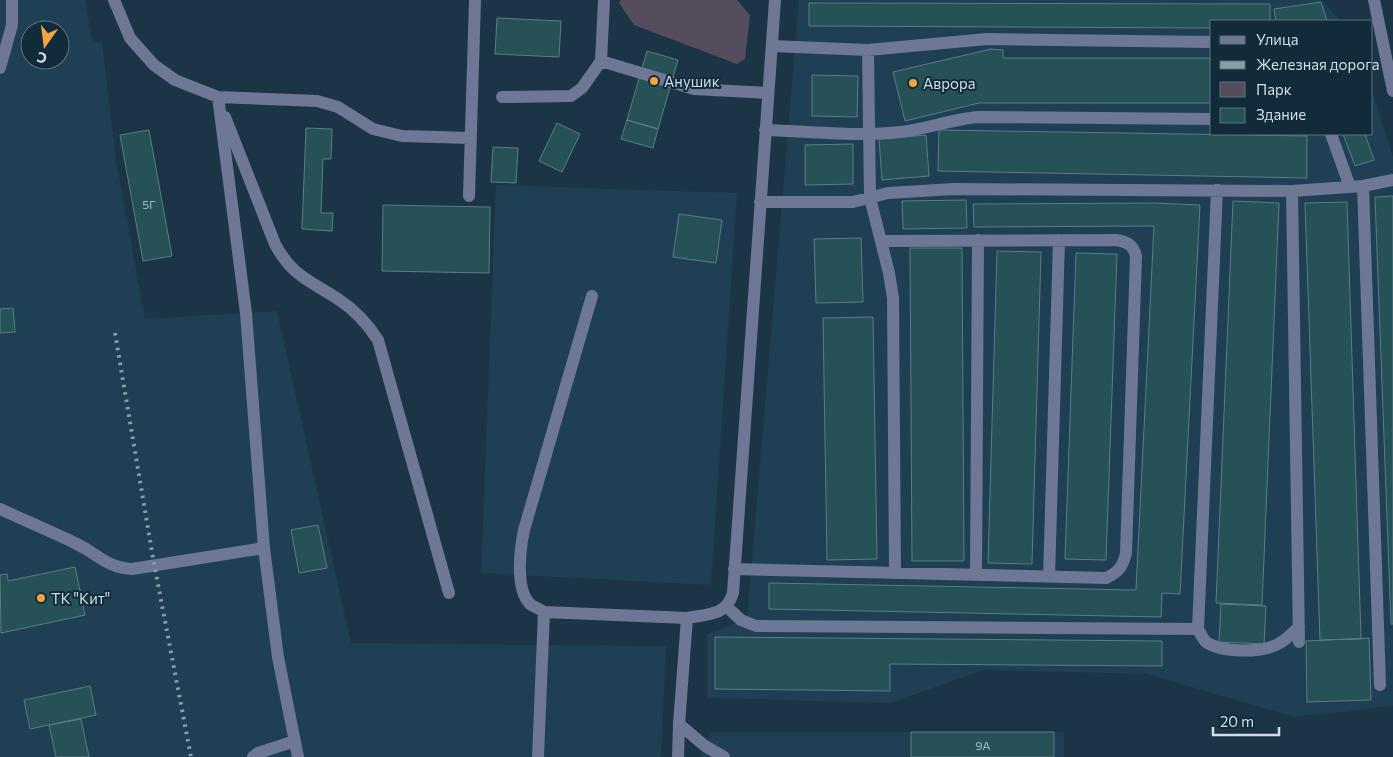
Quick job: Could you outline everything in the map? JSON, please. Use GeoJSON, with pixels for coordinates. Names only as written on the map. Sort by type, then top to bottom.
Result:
{"type":"FeatureCollection","features":[{"type":"Feature","properties":{"kind":"lane"},"geometry":{"type":"LineString","coordinates":[[0,68],[12,25],[12,0]]}},
{"type":"Feature","properties":{"kind":"lane"},"geometry":{"type":"LineString","coordinates":[[114,0],[130,38],[154,65],[175,80],[218,98],[317,100],[338,107],[373,129],[402,136],[471,138]]}},
{"type":"Feature","properties":{"kind":"lane"},"geometry":{"type":"LineString","coordinates":[[469,196],[475,0]]}},
{"type":"Feature","properties":{"kind":"lane"},"geometry":{"type":"LineString","coordinates":[[502,97],[571,96],[582,88],[601,61],[604,0]]}},
{"type":"Feature","properties":{"kind":"lane"},"geometry":{"type":"LineString","coordinates":[[592,296],[524,530],[520,552],[524,596],[531,605],[544,612],[687,618],[723,611],[733,592],[775,0]]}},
{"type":"Feature","properties":{"kind":"lane"},"geometry":{"type":"LineString","coordinates":[[1374,0],[1393,91]]}},
{"type":"Feature","properties":{"kind":"lane"},"geometry":{"type":"LineString","coordinates":[[772,46],[868,50],[987,39],[1210,42]]}},
{"type":"Feature","properties":{"kind":"lane"},"geometry":{"type":"LineString","coordinates":[[868,50],[870,198],[890,272],[893,298],[895,573]]}},
{"type":"Feature","properties":{"kind":"lane"},"geometry":{"type":"LineString","coordinates":[[601,61],[694,89],[768,92]]}},
{"type":"Feature","properties":{"kind":"lane"},"geometry":{"type":"LineString","coordinates":[[218,98],[246,313],[264,548],[278,657],[298,757]]}},
{"type":"Feature","properties":{"kind":"lane"},"geometry":{"type":"LineString","coordinates":[[218,98],[275,244],[285,262],[304,279],[338,299],[364,319],[378,340],[449,593]]}},
{"type":"Feature","properties":{"kind":"lane"},"geometry":{"type":"LineString","coordinates":[[766,130],[901,132],[961,118],[979,117],[1210,119]]}},
{"type":"Feature","properties":{"kind":"lane"},"geometry":{"type":"LineString","coordinates":[[1332,135],[1357,186],[1380,684]]}},
{"type":"Feature","properties":{"kind":"lane"},"geometry":{"type":"LineString","coordinates":[[760,202],[853,202],[888,193],[954,189],[1292,191],[1357,186],[1393,180]]}},
{"type":"Feature","properties":{"kind":"lane"},"geometry":{"type":"LineString","coordinates":[[1217,190],[1198,629],[1205,641],[1216,646],[1242,651],[1264,650],[1279,644],[1299,627]]}},
{"type":"Feature","properties":{"kind":"lane"},"geometry":{"type":"LineString","coordinates":[[1292,191],[1299,642]]}},
{"type":"Feature","properties":{"kind":"lane"},"geometry":{"type":"LineString","coordinates":[[976,575],[978,240]]}},
{"type":"Feature","properties":{"kind":"lane"},"geometry":{"type":"LineString","coordinates":[[734,569],[1106,578],[1117,573],[1123,565],[1126,553],[1136,256],[1134,247],[1126,242],[1059,240],[881,241]]}},
{"type":"Feature","properties":{"kind":"lane"},"geometry":{"type":"LineString","coordinates":[[1049,576],[1059,240]]}},
{"type":"Feature","properties":{"kind":"lane"},"geometry":{"type":"LineString","coordinates":[[0,509],[79,545],[117,568],[132,569],[264,548]]}},
{"type":"Feature","properties":{"kind":"lane"},"geometry":{"type":"LineString","coordinates":[[727,606],[741,620],[756,626],[1198,629]]}},
{"type":"Feature","properties":{"kind":"lane"},"geometry":{"type":"LineString","coordinates":[[538,757],[544,612]]}},
{"type":"Feature","properties":{"kind":"lane"},"geometry":{"type":"LineString","coordinates":[[678,757],[678,724],[687,618]]}},
{"type":"Feature","properties":{"kind":"lane"},"geometry":{"type":"LineString","coordinates":[[678,724],[705,746],[724,757]]}},
{"type":"Feature","properties":{"kind":"lane"},"geometry":{"type":"LineString","coordinates":[[253,757],[258,753],[295,742]]}},
{"type":"Feature","properties":{"kind":"shaded area"},"geometry":{"type":"Polygon","coordinates":[[[0,0],[85,0],[92,41],[102,43],[116,160],[145,319],[277,311],[351,643],[666,646],[661,757],[0,757],[0,0]]]}},
{"type":"Feature","properties":{"kind":"shaded area"},"geometry":{"type":"Polygon","coordinates":[[[799,0],[1322,0],[1339,20],[1210,20],[1210,135],[1373,135],[1373,94],[1393,157],[1393,706],[1295,717],[1147,674],[983,670],[891,703],[707,698],[707,634],[747,619],[799,0]]]}},
{"type":"Feature","properties":{"kind":"shaded area"},"geometry":{"type":"Polygon","coordinates":[[[496,185],[737,193],[711,585],[481,573],[496,185]]]}},
{"type":"Feature","properties":{"kind":"shaded area"},"geometry":{"type":"Polygon","coordinates":[[[711,732],[1064,732],[1064,757],[700,757],[711,732]]]}},
{"type":"Feature","properties":{"kind":"green space"},"geometry":{"type":"Polygon","coordinates":[[[621,0],[737,0],[750,15],[745,59],[737,64],[634,25],[619,3],[621,0]]]}},
{"type":"Feature","properties":{"kind":"building"},"geometry":{"type":"Polygon","coordinates":[[[1321,2],[1327,20],[1276,20],[1274,9],[1321,2]]]}},
{"type":"Feature","properties":{"kind":"building"},"geometry":{"type":"Polygon","coordinates":[[[809,3],[1270,4],[1270,20],[1210,20],[1210,28],[809,26],[809,3]]]}},
{"type":"Feature","properties":{"kind":"building"},"geometry":{"type":"Polygon","coordinates":[[[497,18],[561,21],[559,57],[495,54],[497,18]]]}},
{"type":"Feature","properties":{"kind":"building"},"geometry":{"type":"Polygon","coordinates":[[[991,49],[1003,50],[1003,58],[1210,58],[1210,103],[979,103],[905,121],[893,72],[991,49]]]}},
{"type":"Feature","properties":{"kind":"building"},"geometry":{"type":"Polygon","coordinates":[[[647,51],[678,60],[658,129],[627,120],[647,51]]]}},
{"type":"Feature","properties":{"kind":"building"},"geometry":{"type":"Polygon","coordinates":[[[812,75],[858,76],[857,117],[812,116],[812,75]]]}},
{"type":"Feature","properties":{"kind":"building"},"geometry":{"type":"Polygon","coordinates":[[[627,120],[658,129],[653,148],[621,139],[627,120]]]}},
{"type":"Feature","properties":{"kind":"building"},"geometry":{"type":"Polygon","coordinates":[[[557,123],[580,134],[562,172],[539,161],[557,123]]]}},
{"type":"Feature","properties":{"kind":"building"},"geometry":{"type":"Polygon","coordinates":[[[306,128],[332,129],[331,159],[323,159],[321,213],[333,213],[332,231],[302,229],[306,128]]]}},
{"type":"Feature","properties":{"kind":"building"},"geometry":{"type":"Polygon","coordinates":[[[149,130],[172,256],[143,261],[120,135],[149,130]]]}},
{"type":"Feature","properties":{"kind":"building"},"geometry":{"type":"Polygon","coordinates":[[[939,130],[1307,136],[1307,178],[938,171],[939,130]]]}},
{"type":"Feature","properties":{"kind":"building"},"geometry":{"type":"Polygon","coordinates":[[[926,135],[929,176],[882,180],[879,139],[926,135]]]}},
{"type":"Feature","properties":{"kind":"building"},"geometry":{"type":"Polygon","coordinates":[[[1343,135],[1365,135],[1374,160],[1355,166],[1343,135]]]}},
{"type":"Feature","properties":{"kind":"building"},"geometry":{"type":"Polygon","coordinates":[[[853,144],[853,184],[805,185],[805,145],[853,144]]]}},
{"type":"Feature","properties":{"kind":"building"},"geometry":{"type":"Polygon","coordinates":[[[493,147],[518,148],[516,183],[491,182],[493,147]]]}},
{"type":"Feature","properties":{"kind":"building"},"geometry":{"type":"Polygon","coordinates":[[[1393,196],[1393,624],[1391,624],[1375,197],[1393,196]]]}},
{"type":"Feature","properties":{"kind":"building"},"geometry":{"type":"Polygon","coordinates":[[[966,200],[967,228],[903,229],[902,201],[966,200]]]}},
{"type":"Feature","properties":{"kind":"building"},"geometry":{"type":"Polygon","coordinates":[[[1233,201],[1279,203],[1262,605],[1216,603],[1233,201]]]}},
{"type":"Feature","properties":{"kind":"building"},"geometry":{"type":"Polygon","coordinates":[[[1347,202],[1361,639],[1320,640],[1305,203],[1347,202]]]}},
{"type":"Feature","properties":{"kind":"building"},"geometry":{"type":"Polygon","coordinates":[[[1155,203],[1200,205],[1180,594],[1162,593],[1161,617],[769,609],[769,583],[1136,590],[1154,226],[974,227],[973,204],[1155,203]]]}},
{"type":"Feature","properties":{"kind":"building"},"geometry":{"type":"Polygon","coordinates":[[[383,205],[490,207],[489,273],[382,271],[383,205]]]}},
{"type":"Feature","properties":{"kind":"building"},"geometry":{"type":"Polygon","coordinates":[[[679,214],[722,220],[716,263],[673,257],[679,214]]]}},
{"type":"Feature","properties":{"kind":"building"},"geometry":{"type":"Polygon","coordinates":[[[861,238],[863,302],[816,303],[814,239],[861,238]]]}},
{"type":"Feature","properties":{"kind":"building"},"geometry":{"type":"Polygon","coordinates":[[[910,248],[962,248],[964,561],[912,561],[910,248]]]}},
{"type":"Feature","properties":{"kind":"building"},"geometry":{"type":"Polygon","coordinates":[[[997,251],[1041,252],[1032,564],[988,563],[997,251]]]}},
{"type":"Feature","properties":{"kind":"building"},"geometry":{"type":"Polygon","coordinates":[[[1076,253],[1117,254],[1106,560],[1065,559],[1076,253]]]}},
{"type":"Feature","properties":{"kind":"building"},"geometry":{"type":"Polygon","coordinates":[[[13,308],[15,332],[0,333],[0,309],[13,308]]]}},
{"type":"Feature","properties":{"kind":"building"},"geometry":{"type":"Polygon","coordinates":[[[873,317],[877,559],[827,560],[823,318],[873,317]]]}},
{"type":"Feature","properties":{"kind":"building"},"geometry":{"type":"Polygon","coordinates":[[[318,525],[327,568],[299,573],[291,530],[318,525]]]}},
{"type":"Feature","properties":{"kind":"building","name":"ТК \"Кит\""},"geometry":{"type":"Polygon","coordinates":[[[75,567],[85,615],[1,633],[0,575],[7,574],[8,581],[75,567]]]}},
{"type":"Feature","properties":{"kind":"building"},"geometry":{"type":"Polygon","coordinates":[[[1221,604],[1266,606],[1264,644],[1219,642],[1221,604]]]}},
{"type":"Feature","properties":{"kind":"building"},"geometry":{"type":"Polygon","coordinates":[[[715,637],[1162,641],[1162,666],[890,664],[890,691],[715,689],[715,637]]]}},
{"type":"Feature","properties":{"kind":"building"},"geometry":{"type":"Polygon","coordinates":[[[1369,638],[1371,700],[1307,702],[1306,641],[1369,638]]]}},
{"type":"Feature","properties":{"kind":"building"},"geometry":{"type":"Polygon","coordinates":[[[90,686],[96,715],[30,729],[24,700],[90,686]]]}},
{"type":"Feature","properties":{"kind":"building"},"geometry":{"type":"Polygon","coordinates":[[[81,719],[89,757],[56,757],[49,725],[81,719]]]}},
{"type":"Feature","properties":{"kind":"building"},"geometry":{"type":"Polygon","coordinates":[[[911,732],[1054,732],[1054,757],[911,757],[911,732]]]}},
{"type":"Feature","properties":{"kind":"railway"},"geometry":{"type":"LineString","coordinates":[[115,333],[153,558],[191,757]]}},
{"type":"Feature","properties":{"kind":"place","name":"Анушик"},"geometry":{"type":"Point","coordinates":[654,81]}},
{"type":"Feature","properties":{"kind":"place","name":"Аврора"},"geometry":{"type":"Point","coordinates":[913,83]}},
{"type":"Feature","properties":{"kind":"place","name":"ТК \"Кит\""},"geometry":{"type":"Point","coordinates":[41,598]}}]}
